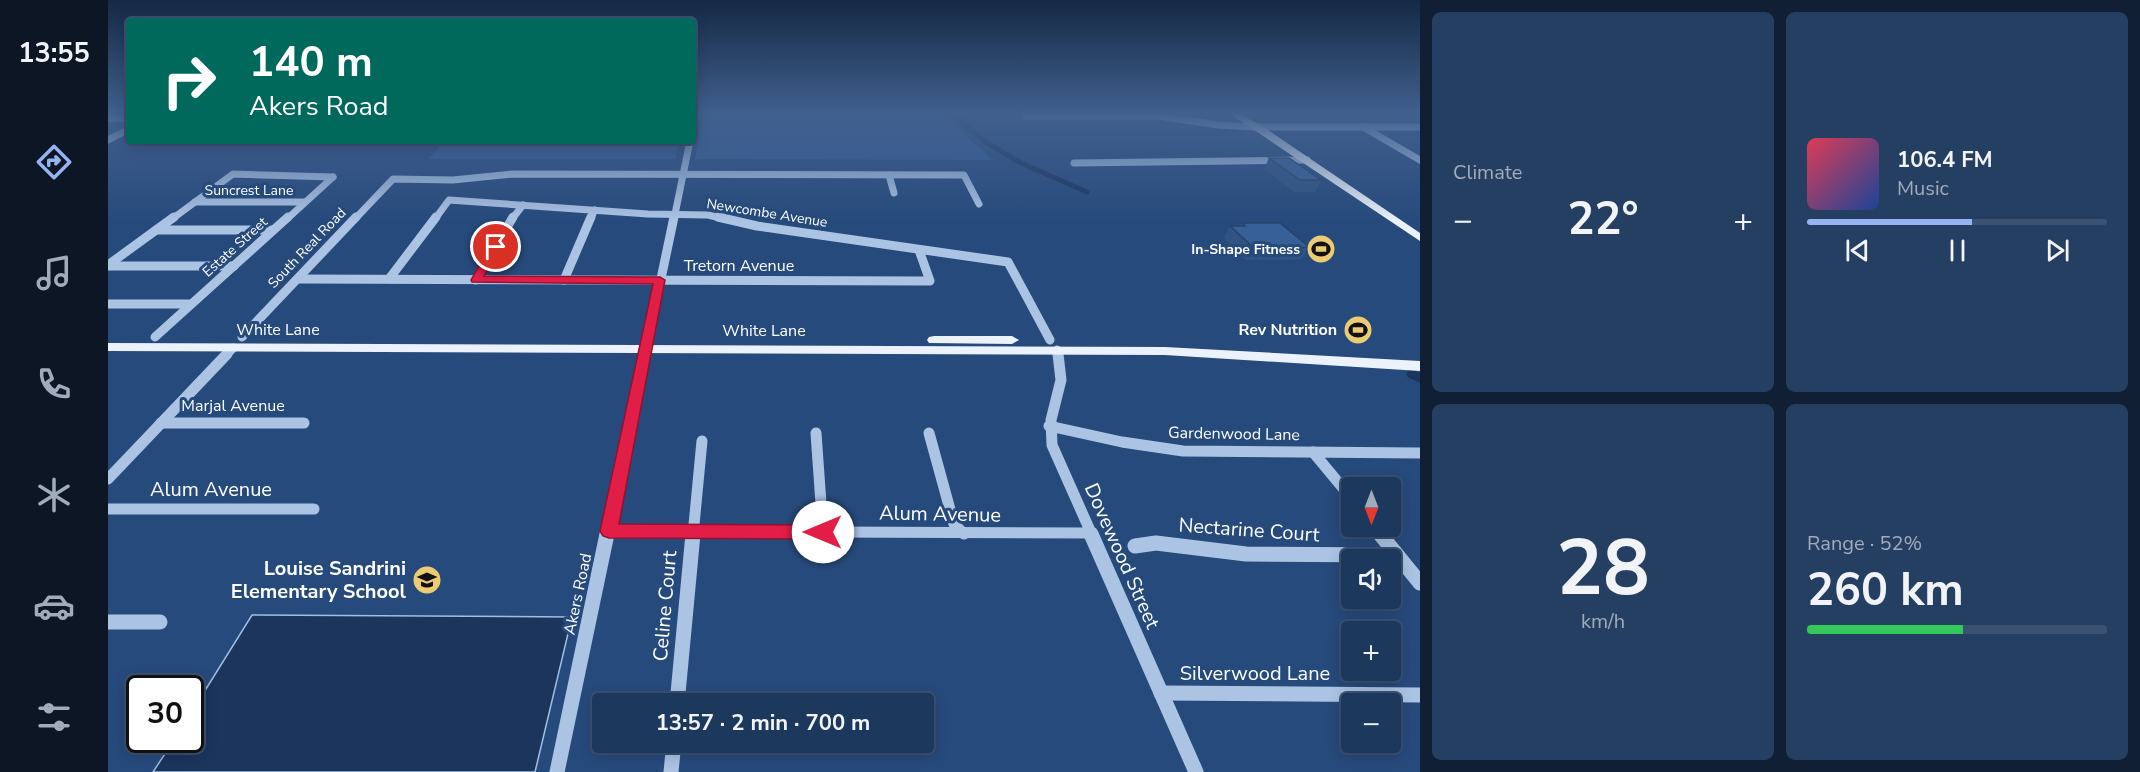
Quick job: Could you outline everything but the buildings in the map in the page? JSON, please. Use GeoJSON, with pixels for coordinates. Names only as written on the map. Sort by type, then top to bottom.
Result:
{"type":"FeatureCollection","features":[{"type":"Feature","properties":{"kind":"main road"},"geometry":{"type":"LineString","coordinates":[[1285,150],[1381,216],[1420,238]]}},
{"type":"Feature","properties":{"kind":"main road"},"geometry":{"type":"LineString","coordinates":[[1302,160],[1342,193],[1350,194],[1420,247]]}},
{"type":"Feature","properties":{"kind":"main road","name":"White Lane"},"geometry":{"type":"LineString","coordinates":[[108,337],[153,342]]}},
{"type":"Feature","properties":{"kind":"main road","name":"White Lane"},"geometry":{"type":"LineString","coordinates":[[238,343],[315,338],[985,350],[1054,345]]}},
{"type":"Feature","properties":{"kind":"main road"},"geometry":{"type":"LineString","coordinates":[[1054,345],[1127,345],[1142,341],[1420,356]]}},
{"type":"Feature","properties":{"kind":"main road","name":"White Lane"},"geometry":{"type":"LineString","coordinates":[[108,345],[153,342],[1054,345],[1420,366]]}},
{"type":"Feature","properties":{"kind":"main road"},"geometry":{"type":"LineString","coordinates":[[1165,351],[1184,348],[1242,349],[1245,345]]}},
{"type":"Feature","properties":{"kind":"main road"},"geometry":{"type":"LineString","coordinates":[[1378,363],[1392,360],[1420,361]]}},
{"type":"Feature","properties":{"kind":"street","name":"Akers Road"},"geometry":{"type":"LineString","coordinates":[[556,772],[609,531],[688,150]]}},
{"type":"Feature","properties":{"kind":"street"},"geometry":{"type":"LineString","coordinates":[[1402,150],[1420,160]]}},
{"type":"Feature","properties":{"kind":"street"},"geometry":{"type":"LineString","coordinates":[[1074,162],[1302,160]]}},
{"type":"Feature","properties":{"kind":"street","name":"Estate Street"},"geometry":{"type":"LineString","coordinates":[[153,342],[191,304],[333,177],[233,174],[194,202]]}},
{"type":"Feature","properties":{"kind":"street","name":"South Real Road"},"geometry":{"type":"LineString","coordinates":[[108,479],[393,179],[453,180],[512,174],[682,175]]}},
{"type":"Feature","properties":{"kind":"street"},"geometry":{"type":"LineString","coordinates":[[682,175],[964,175],[979,204]]}},
{"type":"Feature","properties":{"kind":"street"},"geometry":{"type":"LineString","coordinates":[[812,175],[813,185]]}},
{"type":"Feature","properties":{"kind":"street"},"geometry":{"type":"LineString","coordinates":[[889,175],[894,193]]}},
{"type":"Feature","properties":{"kind":"street","name":"Newcombe Avenue"},"geometry":{"type":"LineString","coordinates":[[389,279],[449,201],[674,215],[708,215],[757,226],[1008,262],[1054,345]]}},
{"type":"Feature","properties":{"kind":"street"},"geometry":{"type":"LineString","coordinates":[[108,266],[194,202]]}},
{"type":"Feature","properties":{"kind":"street","name":"Suncrest Lane"},"geometry":{"type":"LineString","coordinates":[[194,202],[304,202]]}},
{"type":"Feature","properties":{"kind":"street"},"geometry":{"type":"LineString","coordinates":[[476,280],[515,214],[523,205]]}},
{"type":"Feature","properties":{"kind":"street"},"geometry":{"type":"LineString","coordinates":[[564,280],[589,220],[596,210]]}},
{"type":"Feature","properties":{"kind":"street"},"geometry":{"type":"LineString","coordinates":[[155,231],[273,231]]}},
{"type":"Feature","properties":{"kind":"street","name":"Tretorn Avenue"},"geometry":{"type":"LineString","coordinates":[[299,279],[930,281],[919,250]]}},
{"type":"Feature","properties":{"kind":"street"},"geometry":{"type":"LineString","coordinates":[[108,266],[234,266]]}},
{"type":"Feature","properties":{"kind":"street"},"geometry":{"type":"LineString","coordinates":[[108,304],[191,304]]}},
{"type":"Feature","properties":{"kind":"street"},"geometry":{"type":"LineString","coordinates":[[1049,426],[1061,384],[1054,345]]}},
{"type":"Feature","properties":{"kind":"street","name":"Marjal Avenue"},"geometry":{"type":"LineString","coordinates":[[161,423],[304,423]]}},
{"type":"Feature","properties":{"kind":"street","name":"Gardenwood Lane"},"geometry":{"type":"LineString","coordinates":[[1049,426],[1171,450],[1420,453]]}},
{"type":"Feature","properties":{"kind":"street","name":"Dovewood Street"},"geometry":{"type":"LineString","coordinates":[[1049,426],[1052,445],[1196,772]]}},
{"type":"Feature","properties":{"kind":"street"},"geometry":{"type":"LineString","coordinates":[[816,433],[823,532]]}},
{"type":"Feature","properties":{"kind":"street"},"geometry":{"type":"LineString","coordinates":[[929,433],[954,524],[964,534]]}},
{"type":"Feature","properties":{"kind":"street","name":"Celine Court"},"geometry":{"type":"LineString","coordinates":[[678,693],[702,441]]}},
{"type":"Feature","properties":{"kind":"street"},"geometry":{"type":"LineString","coordinates":[[1313,452],[1341,486]]}},
{"type":"Feature","properties":{"kind":"street","name":"Alum Avenue"},"geometry":{"type":"LineString","coordinates":[[108,509],[314,509]]}},
{"type":"Feature","properties":{"kind":"street","name":"Alum Avenue"},"geometry":{"type":"LineString","coordinates":[[609,531],[1091,533]]}},
{"type":"Feature","properties":{"kind":"street"},"geometry":{"type":"LineString","coordinates":[[1383,537],[1392,549]]}},
{"type":"Feature","properties":{"kind":"street","name":"Nectarine Court"},"geometry":{"type":"LineString","coordinates":[[1135,546],[1156,543],[1253,554],[1341,555]]}},
{"type":"Feature","properties":{"kind":"street"},"geometry":{"type":"LineString","coordinates":[[1401,560],[1420,583]]}},
{"type":"Feature","properties":{"kind":"street"},"geometry":{"type":"LineString","coordinates":[[108,622],[160,622]]}},
{"type":"Feature","properties":{"kind":"street","name":"Silverwood Lane"},"geometry":{"type":"LineString","coordinates":[[1161,693],[1420,695]]}},
{"type":"Feature","properties":{"kind":"street"},"geometry":{"type":"LineString","coordinates":[[671,772],[673,753]]}},
{"type":"Feature","properties":{"kind":"shaded area"},"geometry":{"type":"Polygon","coordinates":[[[436,150],[677,150],[675,159],[428,159],[436,150]]]}},
{"type":"Feature","properties":{"kind":"shaded area"},"geometry":{"type":"Polygon","coordinates":[[[696,150],[982,150],[993,160],[695,159],[696,150]]]}},
{"type":"Feature","properties":{"kind":"shaded area"},"geometry":{"type":"Polygon","coordinates":[[[252,615],[572,617],[535,772],[153,772],[165,753],[204,753],[204,692],[252,615]]]}},
{"type":"Feature","properties":{"kind":"waterway"},"geometry":{"type":"LineString","coordinates":[[999,150],[1021,163],[1087,192]]}},
{"type":"Feature","properties":{"kind":"waterway"},"geometry":{"type":"LineString","coordinates":[[1411,374],[1420,378]]}},
{"type":"Feature","properties":{"kind":"place","name":"In-Shape Fitness"},"geometry":{"type":"Point","coordinates":[1321,249]}},
{"type":"Feature","properties":{"kind":"place","name":"Rev Nutrition"},"geometry":{"type":"Point","coordinates":[1358,330]}},
{"type":"Feature","properties":{"kind":"place","name":"Louise Sandrini Elementary School"},"geometry":{"type":"Point","coordinates":[427,580]}},
{"type":"Feature","properties":{"kind":"route"},"geometry":{"type":"LineString","coordinates":[[496,247],[476,280],[660,280],[609,531],[823,532]]}}]}
